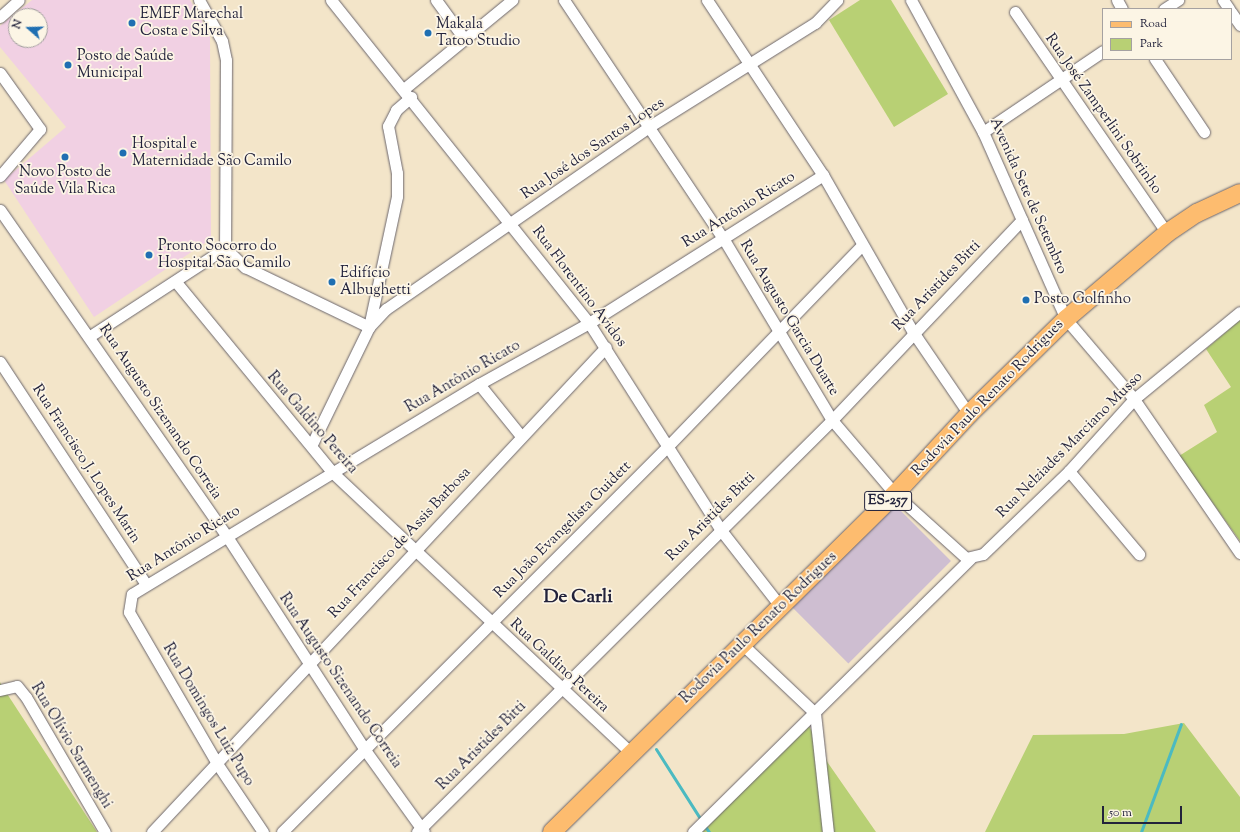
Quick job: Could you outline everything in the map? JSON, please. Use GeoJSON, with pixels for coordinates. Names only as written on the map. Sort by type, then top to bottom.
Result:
{"type":"FeatureCollection","features":[{"type":"Feature","properties":{"kind":"main road","name":"Rodovia Paulo Renato Rodrigues"},"geometry":{"type":"LineString","coordinates":[[552,832],[895,494],[969,414],[1066,319],[1167,233],[1197,213],[1240,193]]}},
{"type":"Feature","properties":{"kind":"street"},"geometry":{"type":"LineString","coordinates":[[0,17],[19,0]]}},
{"type":"Feature","properties":{"kind":"street","name":"Rua Florentino Avidos"},"geometry":{"type":"LineString","coordinates":[[331,0],[408,92],[589,323],[669,445],[720,529],[781,607]]}},
{"type":"Feature","properties":{"kind":"street"},"geometry":{"type":"LineString","coordinates":[[436,0],[463,37]]}},
{"type":"Feature","properties":{"kind":"street"},"geometry":{"type":"LineString","coordinates":[[312,444],[369,327],[397,196],[397,174],[388,126],[396,110],[408,92],[463,37],[512,0]]}},
{"type":"Feature","properties":{"kind":"street","name":"Rua Augusto Garcia Duarte"},"geometry":{"type":"LineString","coordinates":[[564,0],[724,238],[780,328],[832,420],[895,494],[958,551],[970,559]]}},
{"type":"Feature","properties":{"kind":"street"},"geometry":{"type":"LineString","coordinates":[[707,0],[823,175],[913,332],[969,414]]}},
{"type":"Feature","properties":{"kind":"street","name":"Rua José dos Santos Lopes"},"geometry":{"type":"LineString","coordinates":[[369,327],[386,309],[650,126],[750,66],[815,23],[837,0]]}},
{"type":"Feature","properties":{"kind":"street","name":"Avenida Sete de Setembro"},"geometry":{"type":"LineString","coordinates":[[911,0],[983,132],[1066,319],[1134,399],[1240,553]]}},
{"type":"Feature","properties":{"kind":"street"},"geometry":{"type":"LineString","coordinates":[[1166,8],[1178,0]]}},
{"type":"Feature","properties":{"kind":"street"},"geometry":{"type":"LineString","coordinates":[[202,1],[222,41],[226,60],[225,248],[245,267],[369,327]]}},
{"type":"Feature","properties":{"kind":"street","name":"Rua José Zamperlini Sobrinho"},"geometry":{"type":"LineString","coordinates":[[1015,12],[1061,81],[1167,233]]}},
{"type":"Feature","properties":{"kind":"street"},"geometry":{"type":"LineString","coordinates":[[1232,13],[1240,25]]}},
{"type":"Feature","properties":{"kind":"street"},"geometry":{"type":"LineString","coordinates":[[983,132],[1061,81],[1102,52]]}},
{"type":"Feature","properties":{"kind":"street"},"geometry":{"type":"LineString","coordinates":[[1156,60],[1204,132]]}},
{"type":"Feature","properties":{"kind":"street"},"geometry":{"type":"LineString","coordinates":[[0,73],[39,124],[38,135],[0,176]]}},
{"type":"Feature","properties":{"kind":"street","name":"Rua Antônio Ricato"},"geometry":{"type":"LineString","coordinates":[[129,612],[132,594],[145,583],[479,384],[589,323],[823,175]]}},
{"type":"Feature","properties":{"kind":"street","name":"Rua Augusto Sizenando Correia"},"geometry":{"type":"LineString","coordinates":[[0,210],[90,336],[226,535],[365,750],[421,830]]}},
{"type":"Feature","properties":{"kind":"street","name":"Rua Aristides Bitti"},"geometry":{"type":"LineString","coordinates":[[421,830],[720,529],[832,420],[913,332],[1022,220]]}},
{"type":"Feature","properties":{"kind":"street","name":"Rua João Evangelista Guidett"},"geometry":{"type":"LineString","coordinates":[[282,832],[669,445],[780,328],[862,245]]}},
{"type":"Feature","properties":{"kind":"street"},"geometry":{"type":"LineString","coordinates":[[90,336],[176,282],[225,248]]}},
{"type":"Feature","properties":{"kind":"street","name":"Rua Galdino Pereira"},"geometry":{"type":"LineString","coordinates":[[176,282],[220,339],[312,444],[332,472],[415,547],[560,689],[631,753]]}},
{"type":"Feature","properties":{"kind":"street","name":"Rua Nelziades Marciano Musso"},"geometry":{"type":"LineString","coordinates":[[693,832],[970,559],[983,554],[1068,471],[1134,399],[1240,312]]}},
{"type":"Feature","properties":{"kind":"street","name":"Rua Francisco de Assis Barbosa"},"geometry":{"type":"LineString","coordinates":[[152,832],[218,765],[415,547],[606,347]]}},
{"type":"Feature","properties":{"kind":"street","name":"Rua Francisco J. Lopes Marin"},"geometry":{"type":"LineString","coordinates":[[0,362],[145,583]]}},
{"type":"Feature","properties":{"kind":"street"},"geometry":{"type":"LineString","coordinates":[[479,384],[520,436]]}},
{"type":"Feature","properties":{"kind":"street"},"geometry":{"type":"LineString","coordinates":[[1068,471],[1139,554]]}},
{"type":"Feature","properties":{"kind":"street","name":"Rua Domingos Luiz Pupo"},"geometry":{"type":"LineString","coordinates":[[129,612],[218,765],[263,832]]}},
{"type":"Feature","properties":{"kind":"street"},"geometry":{"type":"LineString","coordinates":[[743,645],[815,713],[828,832]]}},
{"type":"Feature","properties":{"kind":"street","name":"Rua Olívio Sarmenghi"},"geometry":{"type":"LineString","coordinates":[[3,688],[17,686],[26,697],[105,832]]}},
{"type":"Feature","properties":{"kind":"shaded area","name":"Hospital e Maternidade São Camilo"},"geometry":{"type":"Polygon","coordinates":[[[32,0],[190,0],[210,35],[211,239],[94,317],[4,180],[66,127],[0,47],[0,26],[8,20],[8,48],[48,48],[48,8],[22,8],[32,0]]]}},
{"type":"Feature","properties":{"kind":"shaded area"},"geometry":{"type":"Polygon","coordinates":[[[888,498],[951,561],[848,663],[785,601],[888,498]]]}},
{"type":"Feature","properties":{"kind":"green space"},"geometry":{"type":"Polygon","coordinates":[[[860,0],[891,0],[948,94],[894,127],[829,20],[860,0]]]}},
{"type":"Feature","properties":{"kind":"green space"},"geometry":{"type":"Polygon","coordinates":[[[1240,320],[1240,541],[1179,456],[1217,432],[1204,405],[1231,387],[1206,349],[1240,320]]]}},
{"type":"Feature","properties":{"kind":"green space"},"geometry":{"type":"Polygon","coordinates":[[[0,682],[2,686],[97,832],[0,832],[0,682]]]}},
{"type":"Feature","properties":{"kind":"green space"},"geometry":{"type":"Polygon","coordinates":[[[1184,723],[1240,797],[1240,832],[985,832],[1033,735],[1124,734],[1184,723]]]}},
{"type":"Feature","properties":{"kind":"green space"},"geometry":{"type":"Polygon","coordinates":[[[808,724],[828,763],[876,832],[702,832],[808,724]]]}},
{"type":"Feature","properties":{"kind":"waterway"},"geometry":{"type":"LineString","coordinates":[[1141,832],[1181,724]]}},
{"type":"Feature","properties":{"kind":"waterway"},"geometry":{"type":"LineString","coordinates":[[656,749],[701,820]]}},
{"type":"Feature","properties":{"kind":"waterway"},"geometry":{"type":"LineString","coordinates":[[704,825],[709,832]]}},
{"type":"Feature","properties":{"kind":"place","name":"EMEF Marechal Costa e Silva"},"geometry":{"type":"Point","coordinates":[132,23]}},
{"type":"Feature","properties":{"kind":"place","name":"Makala Tatoo Studio"},"geometry":{"type":"Point","coordinates":[428,33]}},
{"type":"Feature","properties":{"kind":"place","name":"Posto de Saúde Municipal"},"geometry":{"type":"Point","coordinates":[68,65]}},
{"type":"Feature","properties":{"kind":"place","name":"Hospital e Maternidade São Camilo"},"geometry":{"type":"Point","coordinates":[123,153]}},
{"type":"Feature","properties":{"kind":"place","name":"Novo Posto de Saúde Vila Rica"},"geometry":{"type":"Point","coordinates":[65,157]}},
{"type":"Feature","properties":{"kind":"place","name":"Pronto Socorro do Hospital São Camilo"},"geometry":{"type":"Point","coordinates":[149,255]}},
{"type":"Feature","properties":{"kind":"place","name":"Edifício Albughetti"},"geometry":{"type":"Point","coordinates":[332,282]}},
{"type":"Feature","properties":{"kind":"place","name":"Posto Golfinho"},"geometry":{"type":"Point","coordinates":[1026,300]}},
{"type":"Feature","properties":{"kind":"district","name":"De Carli"},"geometry":{"type":"Point","coordinates":[578,598]}}]}
